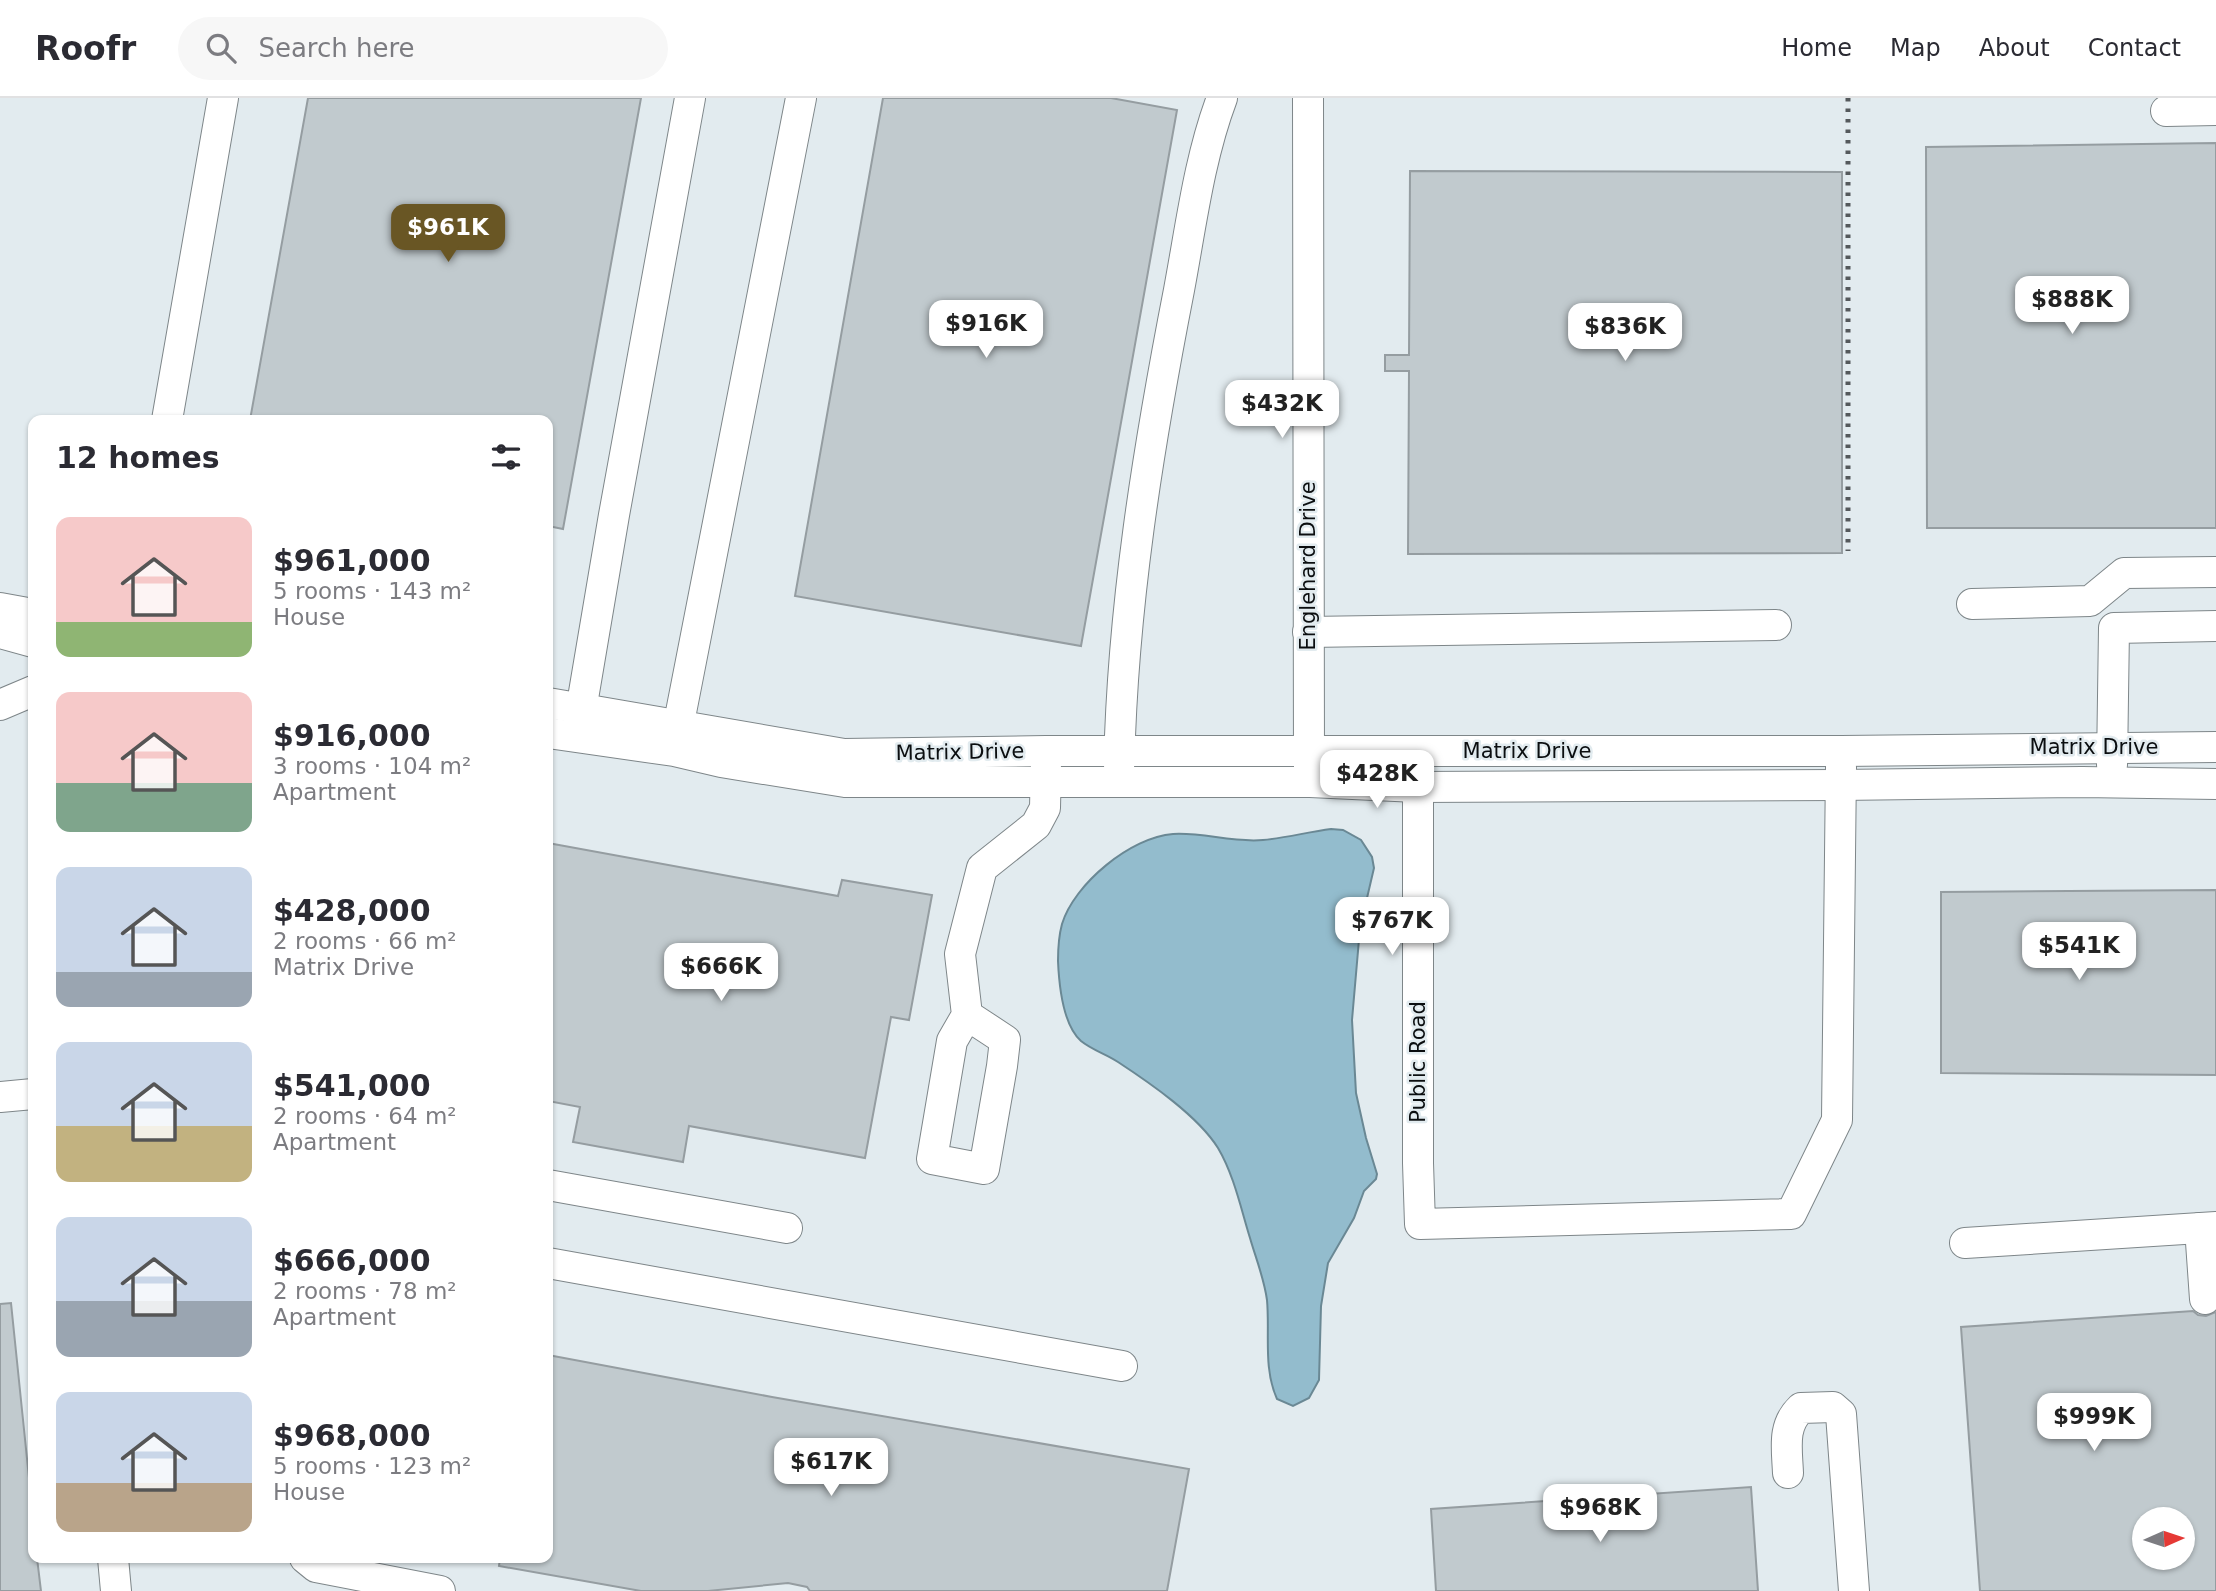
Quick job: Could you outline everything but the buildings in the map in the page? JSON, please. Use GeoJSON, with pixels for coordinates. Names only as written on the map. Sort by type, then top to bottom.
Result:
{"type":"FeatureCollection","features":[{"type":"Feature","properties":{"kind":"street"},"geometry":{"type":"LineString","coordinates":[[168,415],[223,98]]}},
{"type":"Feature","properties":{"kind":"street"},"geometry":{"type":"LineString","coordinates":[[569,727],[614,515],[690,98]]}},
{"type":"Feature","properties":{"kind":"street"},"geometry":{"type":"LineString","coordinates":[[676,738],[801,98]]}},
{"type":"Feature","properties":{"kind":"street"},"geometry":{"type":"LineString","coordinates":[[1119,781],[1130,581],[1174,316],[1210,132],[1222,98]]}},
{"type":"Feature","properties":{"kind":"street","name":"Englehard Drive"},"geometry":{"type":"LineString","coordinates":[[1308,98],[1310,782]]}},
{"type":"Feature","properties":{"kind":"street"},"geometry":{"type":"LineString","coordinates":[[2166,111],[2216,110]]}},
{"type":"Feature","properties":{"kind":"street"},"geometry":{"type":"LineString","coordinates":[[1972,604],[2090,601],[2124,573],[2216,572]]}},
{"type":"Feature","properties":{"kind":"street"},"geometry":{"type":"LineString","coordinates":[[2090,601],[2114,628],[2112,782]]}},
{"type":"Feature","properties":{"kind":"street"},"geometry":{"type":"LineString","coordinates":[[0,608],[28,613]]}},
{"type":"Feature","properties":{"kind":"street"},"geometry":{"type":"LineString","coordinates":[[1308,632],[1776,625]]}},
{"type":"Feature","properties":{"kind":"street"},"geometry":{"type":"LineString","coordinates":[[2114,628],[2216,626]]}},
{"type":"Feature","properties":{"kind":"street"},"geometry":{"type":"LineString","coordinates":[[0,634],[28,641]]}},
{"type":"Feature","properties":{"kind":"street"},"geometry":{"type":"LineString","coordinates":[[0,705],[28,693]]}},
{"type":"Feature","properties":{"kind":"street","name":"Matrix Drive"},"geometry":{"type":"LineString","coordinates":[[553,709],[569,727],[844,754],[2216,747]]}},
{"type":"Feature","properties":{"kind":"street","name":"Matrix Drive"},"geometry":{"type":"LineString","coordinates":[[676,738],[721,762],[845,782],[1310,782],[1417,787],[2112,782],[2216,784]]}},
{"type":"Feature","properties":{"kind":"street"},"geometry":{"type":"LineString","coordinates":[[967,1015],[1005,1040],[984,1169],[932,1159],[952,1041],[967,1015],[960,954],[982,868],[1036,825],[1045,808],[1046,751]]}},
{"type":"Feature","properties":{"kind":"street","name":"Public Road"},"geometry":{"type":"LineString","coordinates":[[1419,751],[1420,1224],[1791,1214],[1837,1121],[1840,785]]}},
{"type":"Feature","properties":{"kind":"street"},"geometry":{"type":"LineString","coordinates":[[1840,785],[1841,751]]}},
{"type":"Feature","properties":{"kind":"street"},"geometry":{"type":"LineString","coordinates":[[0,1097],[28,1094]]}},
{"type":"Feature","properties":{"kind":"street"},"geometry":{"type":"LineString","coordinates":[[553,1186],[787,1228]]}},
{"type":"Feature","properties":{"kind":"street"},"geometry":{"type":"LineString","coordinates":[[1965,1242],[2208,1228],[2206,1299]]}},
{"type":"Feature","properties":{"kind":"street"},"geometry":{"type":"LineString","coordinates":[[553,1264],[1122,1366]]}},
{"type":"Feature","properties":{"kind":"street"},"geometry":{"type":"LineString","coordinates":[[1787,1473],[1786,1430],[1794,1415],[1801,1408],[1833,1407],[1841,1414],[1854,1591]]}},
{"type":"Feature","properties":{"kind":"street"},"geometry":{"type":"LineString","coordinates":[[113,1563],[116,1591]]}},
{"type":"Feature","properties":{"kind":"street"},"geometry":{"type":"LineString","coordinates":[[321,1563],[440,1591]]}},
{"type":"Feature","properties":{"kind":"water"},"geometry":{"type":"Polygon","coordinates":[[[1331,829],[1343,830],[1361,840],[1372,857],[1374,868],[1360,928],[1352,1020],[1356,1093],[1377,1174],[1376,1179],[1364,1191],[1354,1218],[1328,1263],[1321,1306],[1319,1380],[1309,1398],[1293,1406],[1277,1399],[1273,1387],[1268,1363],[1266,1292],[1237,1192],[1224,1158],[1209,1136],[1172,1101],[1118,1062],[1085,1044],[1075,1034],[1063,1004],[1058,947],[1062,924],[1078,893],[1106,865],[1140,844],[1173,834],[1251,841],[1331,829]]]}},
{"type":"Feature","properties":{"kind":"railway"},"geometry":{"type":"LineString","coordinates":[[1848,98],[1848,551]]}}]}
